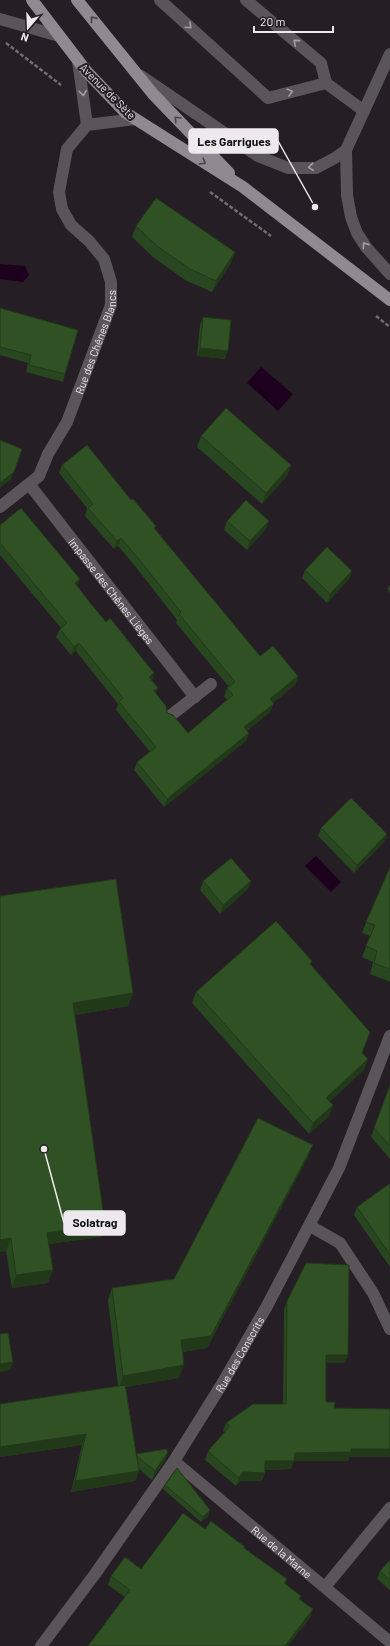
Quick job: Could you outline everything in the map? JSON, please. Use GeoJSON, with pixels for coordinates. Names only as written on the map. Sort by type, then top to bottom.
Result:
{"type":"FeatureCollection","features":[{"type":"Feature","properties":{"kind":"main road","name":"Avenue de Sète"},"geometry":{"type":"LineString","coordinates":[[32,0],[78,61],[126,113],[243,187],[390,300]]}},
{"type":"Feature","properties":{"kind":"main road","name":"Avenue de Sète"},"geometry":{"type":"LineString","coordinates":[[77,0],[153,94],[243,187]]}},
{"type":"Feature","properties":{"kind":"street"},"geometry":{"type":"LineString","coordinates":[[160,0],[268,98],[326,83]]}},
{"type":"Feature","properties":{"kind":"street"},"geometry":{"type":"LineString","coordinates":[[246,0],[321,63],[326,83],[364,111]]}},
{"type":"Feature","properties":{"kind":"street"},"geometry":{"type":"LineString","coordinates":[[0,19],[59,36]]}},
{"type":"Feature","properties":{"kind":"street"},"geometry":{"type":"LineString","coordinates":[[390,54],[346,150],[347,195],[351,217],[357,233],[366,247],[390,274]]}},
{"type":"Feature","properties":{"kind":"street"},"geometry":{"type":"LineString","coordinates":[[78,61],[87,125],[135,119]]}},
{"type":"Feature","properties":{"kind":"street"},"geometry":{"type":"LineString","coordinates":[[135,73],[258,156],[288,168],[316,168],[336,158],[346,150]]}},
{"type":"Feature","properties":{"kind":"street","name":"Rue des Chênes Blancs"},"geometry":{"type":"LineString","coordinates":[[0,507],[39,476],[48,454],[67,422],[111,305],[111,282],[104,259],[89,241],[71,225],[62,209],[59,192],[67,149],[87,125]]}},
{"type":"Feature","properties":{"kind":"street","name":"Impasse des Chênes Lièges"},"geometry":{"type":"LineString","coordinates":[[29,484],[195,697]]}},
{"type":"Feature","properties":{"kind":"street"},"geometry":{"type":"LineString","coordinates":[[170,716],[211,684]]}},
{"type":"Feature","properties":{"kind":"street","name":"Rue des Conscrits"},"geometry":{"type":"LineString","coordinates":[[41,1646],[95,1574],[174,1461],[222,1384],[310,1226],[339,1168],[390,1036]]}},
{"type":"Feature","properties":{"kind":"street"},"geometry":{"type":"LineString","coordinates":[[310,1226],[340,1243],[373,1293],[390,1329]]}},
{"type":"Feature","properties":{"kind":"street","name":"Rue de la Marne"},"geometry":{"type":"LineString","coordinates":[[174,1461],[390,1642]]}},
{"type":"Feature","properties":{"kind":"street"},"geometry":{"type":"LineString","coordinates":[[325,1587],[390,1508]]}},
{"type":"Feature","properties":{"kind":"shaded area"},"geometry":{"type":"Polygon","coordinates":[[[0,264],[25,266],[29,275],[23,282],[0,279],[0,264]]]}},
{"type":"Feature","properties":{"kind":"shaded area"},"geometry":{"type":"Polygon","coordinates":[[[261,367],[293,394],[278,411],[247,383],[261,367]]]}},
{"type":"Feature","properties":{"kind":"shaded area"},"geometry":{"type":"Polygon","coordinates":[[[316,856],[341,882],[331,892],[305,866],[316,856]]]}},
{"type":"Feature","properties":{"kind":"building"},"geometry":{"type":"Polygon","coordinates":[[[156,198],[235,252],[216,281],[190,269],[157,246],[136,226],[156,198]]]}},
{"type":"Feature","properties":{"kind":"building"},"geometry":{"type":"Polygon","coordinates":[[[0,308],[78,330],[65,374],[29,365],[31,355],[0,347],[0,308]]]}},
{"type":"Feature","properties":{"kind":"building"},"geometry":{"type":"Polygon","coordinates":[[[203,317],[231,320],[228,351],[200,348],[203,317]]]}},
{"type":"Feature","properties":{"kind":"building"},"geometry":{"type":"Polygon","coordinates":[[[226,408],[291,465],[266,493],[201,436],[226,408]]]}},
{"type":"Feature","properties":{"kind":"building"},"geometry":{"type":"Polygon","coordinates":[[[0,440],[22,449],[14,472],[0,483],[0,440]]]}},
{"type":"Feature","properties":{"kind":"building"},"geometry":{"type":"Polygon","coordinates":[[[87,445],[131,500],[133,499],[156,526],[154,528],[260,656],[273,646],[298,676],[270,699],[274,704],[244,727],[249,733],[167,799],[137,762],[156,747],[119,702],[123,698],[79,643],[74,647],[60,629],[67,623],[0,543],[0,525],[21,508],[80,579],[75,583],[91,604],[106,622],[110,618],[154,673],[149,677],[158,688],[154,691],[166,706],[167,713],[173,715],[188,733],[233,695],[227,688],[235,682],[179,614],[181,612],[138,558],[121,538],[117,541],[88,508],[93,504],[62,465],[87,445]]]}},
{"type":"Feature","properties":{"kind":"building"},"geometry":{"type":"Polygon","coordinates":[[[246,500],[269,521],[250,541],[227,521],[246,500]]]}},
{"type":"Feature","properties":{"kind":"building"},"geometry":{"type":"Polygon","coordinates":[[[327,547],[352,571],[330,594],[305,570],[327,547]]]}},
{"type":"Feature","properties":{"kind":"building"},"geometry":{"type":"Polygon","coordinates":[[[351,798],[387,834],[357,865],[321,828],[351,798]]]}},
{"type":"Feature","properties":{"kind":"building"},"geometry":{"type":"Polygon","coordinates":[[[231,858],[251,881],[223,905],[203,881],[231,858]]]}},
{"type":"Feature","properties":{"kind":"building"},"geometry":{"type":"Polygon","coordinates":[[[390,867],[390,969],[374,963],[377,951],[366,946],[375,925],[366,922],[390,867]]]}},
{"type":"Feature","properties":{"kind":"building"},"geometry":{"type":"Polygon","coordinates":[[[116,879],[133,993],[73,1003],[105,1224],[47,1233],[53,1270],[16,1275],[11,1238],[0,1240],[0,896],[116,879]]]}},
{"type":"Feature","properties":{"kind":"building"},"geometry":{"type":"Polygon","coordinates":[[[276,921],[312,961],[310,964],[370,1032],[362,1053],[368,1059],[326,1098],[333,1105],[313,1123],[196,992],[276,921]]]}},
{"type":"Feature","properties":{"kind":"building"},"geometry":{"type":"Polygon","coordinates":[[[390,1085],[390,1146],[374,1128],[390,1085]]]}},
{"type":"Feature","properties":{"kind":"building"},"geometry":{"type":"Polygon","coordinates":[[[258,1118],[313,1145],[211,1336],[181,1340],[184,1365],[123,1376],[112,1288],[174,1279],[258,1118]]]}},
{"type":"Feature","properties":{"kind":"building"},"geometry":{"type":"Polygon","coordinates":[[[389,1184],[390,1185],[390,1255],[357,1207],[389,1184]]]}},
{"type":"Feature","properties":{"kind":"building"},"geometry":{"type":"Polygon","coordinates":[[[306,1263],[349,1265],[348,1355],[326,1355],[326,1402],[335,1402],[334,1408],[390,1409],[390,1449],[351,1449],[351,1452],[295,1453],[294,1461],[265,1461],[265,1473],[243,1472],[239,1478],[208,1451],[230,1426],[226,1423],[253,1404],[286,1404],[287,1301],[306,1263]]]}},
{"type":"Feature","properties":{"kind":"building"},"geometry":{"type":"Polygon","coordinates":[[[8,1333],[13,1362],[0,1364],[0,1334],[8,1333]]]}},
{"type":"Feature","properties":{"kind":"building"},"geometry":{"type":"Polygon","coordinates":[[[125,1385],[139,1471],[75,1481],[86,1434],[0,1447],[0,1404],[125,1385]]]}},
{"type":"Feature","properties":{"kind":"building"},"geometry":{"type":"Polygon","coordinates":[[[166,1449],[168,1452],[155,1471],[136,1455],[136,1454],[166,1449]]]}},
{"type":"Feature","properties":{"kind":"building"},"geometry":{"type":"Polygon","coordinates":[[[177,1468],[210,1510],[203,1517],[165,1485],[177,1468]]]}},
{"type":"Feature","properties":{"kind":"building"},"geometry":{"type":"Polygon","coordinates":[[[183,1513],[205,1529],[211,1521],[245,1547],[244,1548],[287,1579],[284,1583],[301,1596],[299,1599],[313,1609],[285,1646],[88,1646],[130,1590],[111,1576],[125,1557],[141,1569],[183,1513]]]}},
{"type":"Feature","properties":{"kind":"building"},"geometry":{"type":"Polygon","coordinates":[[[390,1560],[390,1580],[380,1571],[390,1560]]]}},
{"type":"Feature","properties":{"kind":"place","name":"Les Garrigues"},"geometry":{"type":"Point","coordinates":[315,207]}},
{"type":"Feature","properties":{"kind":"place","name":"Solatrag"},"geometry":{"type":"Point","coordinates":[44,1149]}}]}
